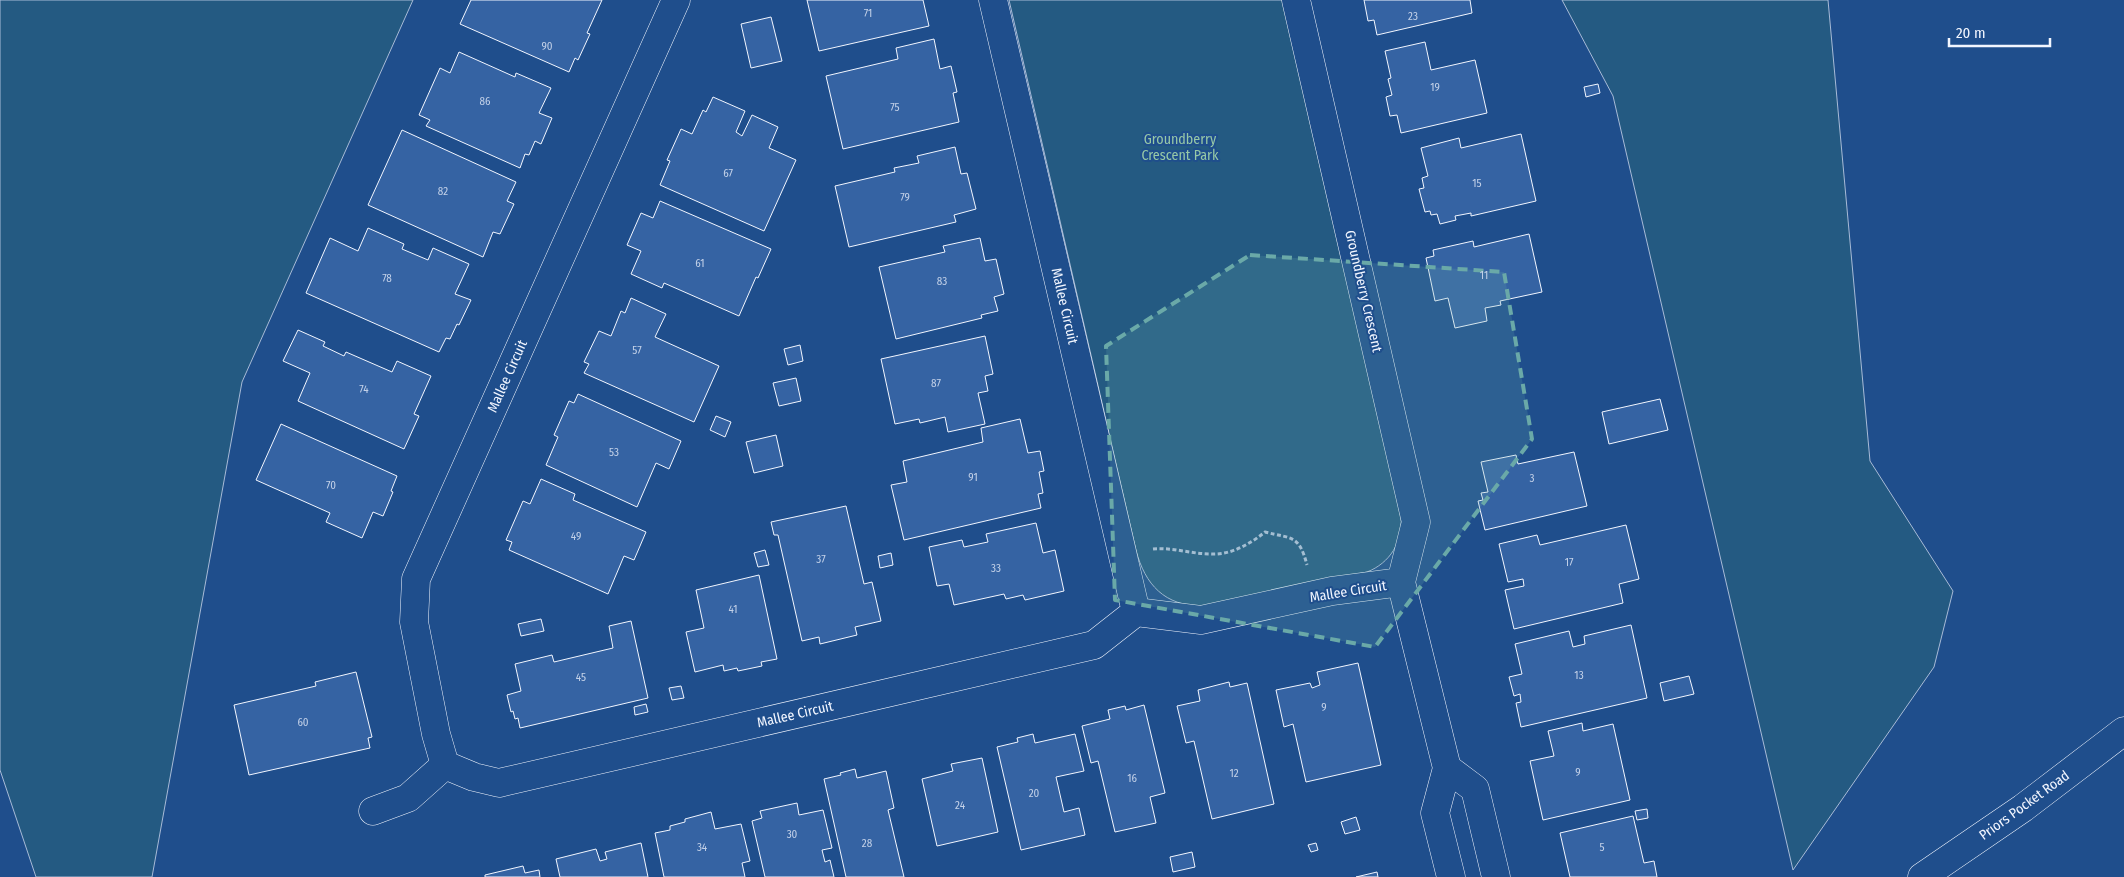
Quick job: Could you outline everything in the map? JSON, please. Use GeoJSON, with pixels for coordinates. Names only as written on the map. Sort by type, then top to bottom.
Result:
{"type":"FeatureCollection","features":[{"type":"Feature","properties":{"kind":"street","name":"Mallee Circuit"},"geometry":{"type":"LineString","coordinates":[[676,0],[416,579],[414,622],[436,734],[445,766],[474,777],[499,783],[1094,644],[1136,612],[1201,620],[1332,591],[1401,582],[1447,768],[1435,813],[1451,877]]}},
{"type":"Feature","properties":{"kind":"street","name":"Mallee Circuit"},"geometry":{"type":"LineString","coordinates":[[993,0],[1136,612]]}},
{"type":"Feature","properties":{"kind":"street","name":"Groundberry Crescent"},"geometry":{"type":"LineString","coordinates":[[1296,0],[1416,522],[1401,582]]}},
{"type":"Feature","properties":{"kind":"street","name":"Priors Pocket Road"},"geometry":{"type":"LineString","coordinates":[[1922,877],[2023,808],[2124,731]]}},
{"type":"Feature","properties":{"kind":"street"},"geometry":{"type":"LineString","coordinates":[[373,812],[408,798],[445,766]]}},
{"type":"Feature","properties":{"kind":"street"},"geometry":{"type":"LineString","coordinates":[[1447,768],[1475,789],[1496,877]]}},
{"type":"Feature","properties":{"kind":"path"},"geometry":{"type":"LineString","coordinates":[[1123,554],[1136,550],[1162,548],[1213,554],[1248,545],[1264,532],[1294,539],[1302,547],[1309,574]]}},
{"type":"Feature","properties":{"kind":"highlighted area"},"geometry":{"type":"Polygon","coordinates":[[[1250,255],[1504,272],[1532,439],[1375,647],[1115,600],[1106,346],[1250,255]]]}},
{"type":"Feature","properties":{"kind":"green space"},"geometry":{"type":"Polygon","coordinates":[[[0,0],[413,0],[242,382],[152,877],[36,877],[0,770],[0,0]]]}},
{"type":"Feature","properties":{"kind":"green space","name":"Groundberry Crescent Park"},"geometry":{"type":"Polygon","coordinates":[[[1009,0],[1283,0],[1401,517],[1400,535],[1397,543],[1388,557],[1375,568],[1367,572],[1202,606],[1189,605],[1167,598],[1158,591],[1145,574],[1136,550],[1009,0]]]}},
{"type":"Feature","properties":{"kind":"green space"},"geometry":{"type":"Polygon","coordinates":[[[1562,0],[1828,0],[1870,461],[1953,591],[1934,667],[1793,870],[1613,96],[1562,0]]]}},
{"type":"Feature","properties":{"kind":"building"},"geometry":{"type":"Polygon","coordinates":[[[471,0],[602,0],[587,33],[590,34],[578,60],[575,58],[569,72],[460,24],[471,0]]]}},
{"type":"Feature","properties":{"kind":"building"},"geometry":{"type":"Polygon","coordinates":[[[807,0],[923,0],[929,26],[819,51],[807,0]]]}},
{"type":"Feature","properties":{"kind":"building"},"geometry":{"type":"Polygon","coordinates":[[[1364,0],[1470,0],[1472,13],[1377,35],[1374,20],[1368,21],[1364,0]]]}},
{"type":"Feature","properties":{"kind":"building"},"geometry":{"type":"Polygon","coordinates":[[[771,17],[782,61],[751,68],[741,24],[771,17]]]}},
{"type":"Feature","properties":{"kind":"building"},"geometry":{"type":"Polygon","coordinates":[[[934,39],[940,69],[951,66],[957,92],[953,93],[959,122],[843,149],[826,76],[898,59],[896,48],[934,39]]]}},
{"type":"Feature","properties":{"kind":"building"},"geometry":{"type":"Polygon","coordinates":[[[1425,42],[1431,70],[1475,60],[1487,113],[1401,133],[1397,115],[1390,116],[1386,97],[1392,95],[1388,79],[1391,78],[1385,51],[1425,42]]]}},
{"type":"Feature","properties":{"kind":"building"},"geometry":{"type":"Polygon","coordinates":[[[459,52],[515,77],[516,73],[551,88],[539,113],[552,118],[541,144],[535,141],[529,155],[525,154],[520,168],[426,126],[430,120],[419,115],[440,68],[450,73],[459,52]]]}},
{"type":"Feature","properties":{"kind":"building"},"geometry":{"type":"Polygon","coordinates":[[[1598,84],[1600,93],[1586,97],[1584,87],[1598,84]]]}},
{"type":"Feature","properties":{"kind":"building"},"geometry":{"type":"Polygon","coordinates":[[[713,97],[745,111],[736,132],[742,136],[752,115],[778,127],[769,148],[796,160],[764,231],[660,185],[670,161],[667,160],[681,129],[692,134],[703,110],[706,112],[713,97]]]}},
{"type":"Feature","properties":{"kind":"building"},"geometry":{"type":"Polygon","coordinates":[[[402,130],[516,182],[507,201],[514,204],[500,234],[493,232],[483,257],[368,205],[402,130]]]}},
{"type":"Feature","properties":{"kind":"building"},"geometry":{"type":"Polygon","coordinates":[[[1521,134],[1536,201],[1471,216],[1471,213],[1455,216],[1456,220],[1440,224],[1437,214],[1431,215],[1430,211],[1425,212],[1419,189],[1424,188],[1422,178],[1428,176],[1421,148],[1459,138],[1461,148],[1521,134]]]}},
{"type":"Feature","properties":{"kind":"building"},"geometry":{"type":"Polygon","coordinates":[[[955,147],[961,174],[967,173],[976,209],[954,215],[956,222],[849,247],[835,186],[895,172],[894,168],[919,163],[917,156],[955,147]]]}},
{"type":"Feature","properties":{"kind":"building"},"geometry":{"type":"Polygon","coordinates":[[[660,201],[771,249],[739,316],[664,283],[662,288],[631,274],[641,251],[627,245],[641,213],[653,218],[660,201]]]}},
{"type":"Feature","properties":{"kind":"building"},"geometry":{"type":"Polygon","coordinates":[[[368,228],[404,244],[402,249],[428,260],[433,248],[469,264],[455,294],[471,300],[459,325],[457,324],[450,339],[446,338],[439,352],[306,293],[330,238],[358,251],[368,228]]]}},
{"type":"Feature","properties":{"kind":"building"},"geometry":{"type":"Polygon","coordinates":[[[1529,234],[1542,292],[1500,301],[1501,305],[1485,308],[1487,321],[1455,328],[1448,298],[1435,301],[1426,258],[1434,256],[1433,250],[1473,241],[1474,247],[1529,234]]]}},
{"type":"Feature","properties":{"kind":"building"},"geometry":{"type":"Polygon","coordinates":[[[980,238],[985,261],[996,259],[1004,294],[994,297],[998,311],[981,315],[982,318],[896,339],[879,267],[945,252],[943,246],[980,238]]]}},
{"type":"Feature","properties":{"kind":"building"},"geometry":{"type":"Polygon","coordinates":[[[631,298],[666,314],[655,337],[719,366],[694,422],[584,373],[589,364],[584,362],[599,331],[611,336],[621,311],[625,313],[631,298]]]}},
{"type":"Feature","properties":{"kind":"building"},"geometry":{"type":"Polygon","coordinates":[[[298,330],[325,342],[323,346],[344,356],[346,352],[392,372],[397,361],[431,376],[414,414],[419,416],[404,449],[298,401],[310,373],[283,361],[298,330]]]}},
{"type":"Feature","properties":{"kind":"building"},"geometry":{"type":"Polygon","coordinates":[[[985,336],[993,374],[985,376],[988,391],[978,393],[985,424],[948,432],[945,417],[920,423],[919,419],[895,424],[881,359],[985,336]]]}},
{"type":"Feature","properties":{"kind":"building"},"geometry":{"type":"Polygon","coordinates":[[[800,345],[803,361],[788,365],[784,349],[800,345]]]}},
{"type":"Feature","properties":{"kind":"building"},"geometry":{"type":"Polygon","coordinates":[[[796,378],[801,401],[779,406],[773,383],[796,378]]]}},
{"type":"Feature","properties":{"kind":"building"},"geometry":{"type":"Polygon","coordinates":[[[578,394],[681,441],[669,469],[656,463],[637,507],[546,465],[558,437],[554,435],[569,401],[574,403],[578,394]]]}},
{"type":"Feature","properties":{"kind":"building"},"geometry":{"type":"Polygon","coordinates":[[[1660,399],[1668,430],[1609,444],[1602,412],[1660,399]]]}},
{"type":"Feature","properties":{"kind":"building"},"geometry":{"type":"Polygon","coordinates":[[[716,416],[731,422],[725,437],[710,430],[716,416]]]}},
{"type":"Feature","properties":{"kind":"building"},"geometry":{"type":"Polygon","coordinates":[[[1020,419],[1028,453],[1040,451],[1044,471],[1039,472],[1043,493],[1038,494],[1041,508],[904,540],[891,485],[907,482],[903,461],[983,442],[981,428],[1020,419]]]}},
{"type":"Feature","properties":{"kind":"building"},"geometry":{"type":"Polygon","coordinates":[[[281,424],[397,476],[391,491],[393,492],[383,516],[373,512],[362,538],[326,522],[330,513],[256,480],[281,424]]]}},
{"type":"Feature","properties":{"kind":"building"},"geometry":{"type":"Polygon","coordinates":[[[776,435],[783,466],[754,473],[746,442],[776,435]]]}},
{"type":"Feature","properties":{"kind":"building"},"geometry":{"type":"Polygon","coordinates":[[[1574,452],[1587,506],[1485,530],[1478,501],[1483,500],[1481,493],[1488,492],[1481,462],[1516,455],[1518,464],[1574,452]]]}},
{"type":"Feature","properties":{"kind":"building"},"geometry":{"type":"Polygon","coordinates":[[[541,479],[575,494],[573,500],[646,532],[634,560],[624,556],[608,594],[509,550],[512,542],[506,540],[523,501],[530,504],[541,479]]]}},
{"type":"Feature","properties":{"kind":"building"},"geometry":{"type":"Polygon","coordinates":[[[846,506],[864,584],[872,582],[881,621],[855,627],[857,635],[820,644],[819,637],[802,641],[778,535],[774,535],[771,522],[846,506]]]}},
{"type":"Feature","properties":{"kind":"building"},"geometry":{"type":"Polygon","coordinates":[[[1036,523],[1043,553],[1055,550],[1064,591],[1025,600],[1023,595],[1006,599],[1004,594],[954,605],[949,584],[937,586],[929,547],[962,540],[964,547],[988,542],[986,534],[1036,523]]]}},
{"type":"Feature","properties":{"kind":"building"},"geometry":{"type":"Polygon","coordinates":[[[1626,525],[1639,579],[1619,584],[1623,603],[1514,629],[1505,590],[1524,586],[1523,579],[1508,582],[1499,544],[1537,535],[1540,545],[1626,525]]]}},
{"type":"Feature","properties":{"kind":"building"},"geometry":{"type":"Polygon","coordinates":[[[765,550],[769,565],[758,567],[754,553],[765,550]]]}},
{"type":"Feature","properties":{"kind":"building"},"geometry":{"type":"Polygon","coordinates":[[[891,553],[893,565],[880,568],[878,556],[891,553]]]}},
{"type":"Feature","properties":{"kind":"building"},"geometry":{"type":"Polygon","coordinates":[[[759,575],[777,659],[761,662],[762,666],[738,671],[737,668],[724,671],[723,665],[695,672],[686,632],[704,628],[696,590],[759,575]]]}},
{"type":"Feature","properties":{"kind":"building"},"geometry":{"type":"Polygon","coordinates":[[[541,619],[544,631],[521,636],[518,624],[541,619]]]}},
{"type":"Feature","properties":{"kind":"building"},"geometry":{"type":"Polygon","coordinates":[[[631,621],[648,698],[520,728],[518,718],[515,719],[513,711],[511,712],[507,695],[521,691],[515,664],[552,655],[554,662],[613,648],[609,626],[631,621]]]}},
{"type":"Feature","properties":{"kind":"building"},"geometry":{"type":"Polygon","coordinates":[[[1631,625],[1647,698],[1521,727],[1516,703],[1521,702],[1520,694],[1514,696],[1509,677],[1522,674],[1515,644],[1569,631],[1573,647],[1585,644],[1584,636],[1631,625]]]}},
{"type":"Feature","properties":{"kind":"building"},"geometry":{"type":"Polygon","coordinates":[[[1358,663],[1381,765],[1306,782],[1293,724],[1284,727],[1276,690],[1310,683],[1312,688],[1320,685],[1317,672],[1358,663]]]}},
{"type":"Feature","properties":{"kind":"building"},"geometry":{"type":"Polygon","coordinates":[[[356,672],[372,737],[368,738],[370,748],[249,775],[234,705],[316,686],[315,682],[356,672]]]}},
{"type":"Feature","properties":{"kind":"building"},"geometry":{"type":"Polygon","coordinates":[[[1689,676],[1694,694],[1664,701],[1660,683],[1689,676]]]}},
{"type":"Feature","properties":{"kind":"building"},"geometry":{"type":"Polygon","coordinates":[[[1229,682],[1230,687],[1247,683],[1274,804],[1212,819],[1194,741],[1186,743],[1177,706],[1200,701],[1198,690],[1229,682]]]}},
{"type":"Feature","properties":{"kind":"building"},"geometry":{"type":"Polygon","coordinates":[[[681,686],[684,698],[672,700],[669,688],[681,686]]]}},
{"type":"Feature","properties":{"kind":"building"},"geometry":{"type":"Polygon","coordinates":[[[646,704],[648,712],[635,715],[634,707],[646,704]]]}},
{"type":"Feature","properties":{"kind":"building"},"geometry":{"type":"Polygon","coordinates":[[[1144,705],[1165,793],[1150,797],[1156,823],[1115,832],[1098,761],[1091,763],[1082,726],[1110,719],[1108,710],[1125,706],[1126,710],[1144,705]]]}},
{"type":"Feature","properties":{"kind":"building"},"geometry":{"type":"Polygon","coordinates":[[[1582,723],[1583,731],[1613,724],[1630,800],[1543,820],[1530,761],[1554,756],[1548,731],[1582,723]]]}},
{"type":"Feature","properties":{"kind":"building"},"geometry":{"type":"Polygon","coordinates":[[[1033,734],[1035,743],[1075,734],[1084,771],[1056,777],[1064,812],[1079,808],[1085,835],[1021,850],[997,747],[1018,742],[1017,738],[1033,734]]]}},
{"type":"Feature","properties":{"kind":"building"},"geometry":{"type":"Polygon","coordinates":[[[982,758],[998,832],[937,846],[922,779],[953,771],[951,764],[982,758]]]}},
{"type":"Feature","properties":{"kind":"building"},"geometry":{"type":"Polygon","coordinates":[[[855,769],[857,778],[886,771],[894,808],[888,810],[904,877],[846,877],[824,779],[855,769]]]}},
{"type":"Feature","properties":{"kind":"building"},"geometry":{"type":"Polygon","coordinates":[[[797,803],[799,815],[823,810],[832,848],[822,850],[825,862],[830,860],[834,877],[765,877],[752,821],[762,818],[760,811],[797,803]]]}},
{"type":"Feature","properties":{"kind":"building"},"geometry":{"type":"Polygon","coordinates":[[[1647,809],[1648,818],[1637,820],[1635,811],[1647,809]]]}},
{"type":"Feature","properties":{"kind":"building"},"geometry":{"type":"Polygon","coordinates":[[[711,812],[715,829],[741,824],[750,861],[742,863],[745,877],[664,877],[655,833],[670,830],[670,826],[685,822],[685,819],[711,812]]]}},
{"type":"Feature","properties":{"kind":"building"},"geometry":{"type":"Polygon","coordinates":[[[1633,816],[1644,863],[1654,861],[1657,877],[1570,877],[1560,833],[1633,816]]]}},
{"type":"Feature","properties":{"kind":"building"},"geometry":{"type":"Polygon","coordinates":[[[1356,817],[1360,830],[1345,834],[1341,822],[1356,817]]]}},
{"type":"Feature","properties":{"kind":"building"},"geometry":{"type":"Polygon","coordinates":[[[641,843],[648,877],[560,877],[556,859],[596,849],[600,861],[607,859],[605,852],[641,843]]]}},
{"type":"Feature","properties":{"kind":"building"},"geometry":{"type":"Polygon","coordinates":[[[1316,843],[1318,850],[1311,852],[1308,845],[1316,843]]]}},
{"type":"Feature","properties":{"kind":"building"},"geometry":{"type":"Polygon","coordinates":[[[1192,852],[1195,867],[1173,872],[1170,857],[1192,852]]]}},
{"type":"Feature","properties":{"kind":"building"},"geometry":{"type":"Polygon","coordinates":[[[523,866],[525,873],[539,870],[540,877],[485,877],[485,875],[523,866]]]}},
{"type":"Feature","properties":{"kind":"building"},"geometry":{"type":"Polygon","coordinates":[[[1377,872],[1378,877],[1356,877],[1377,872]]]}}]}
